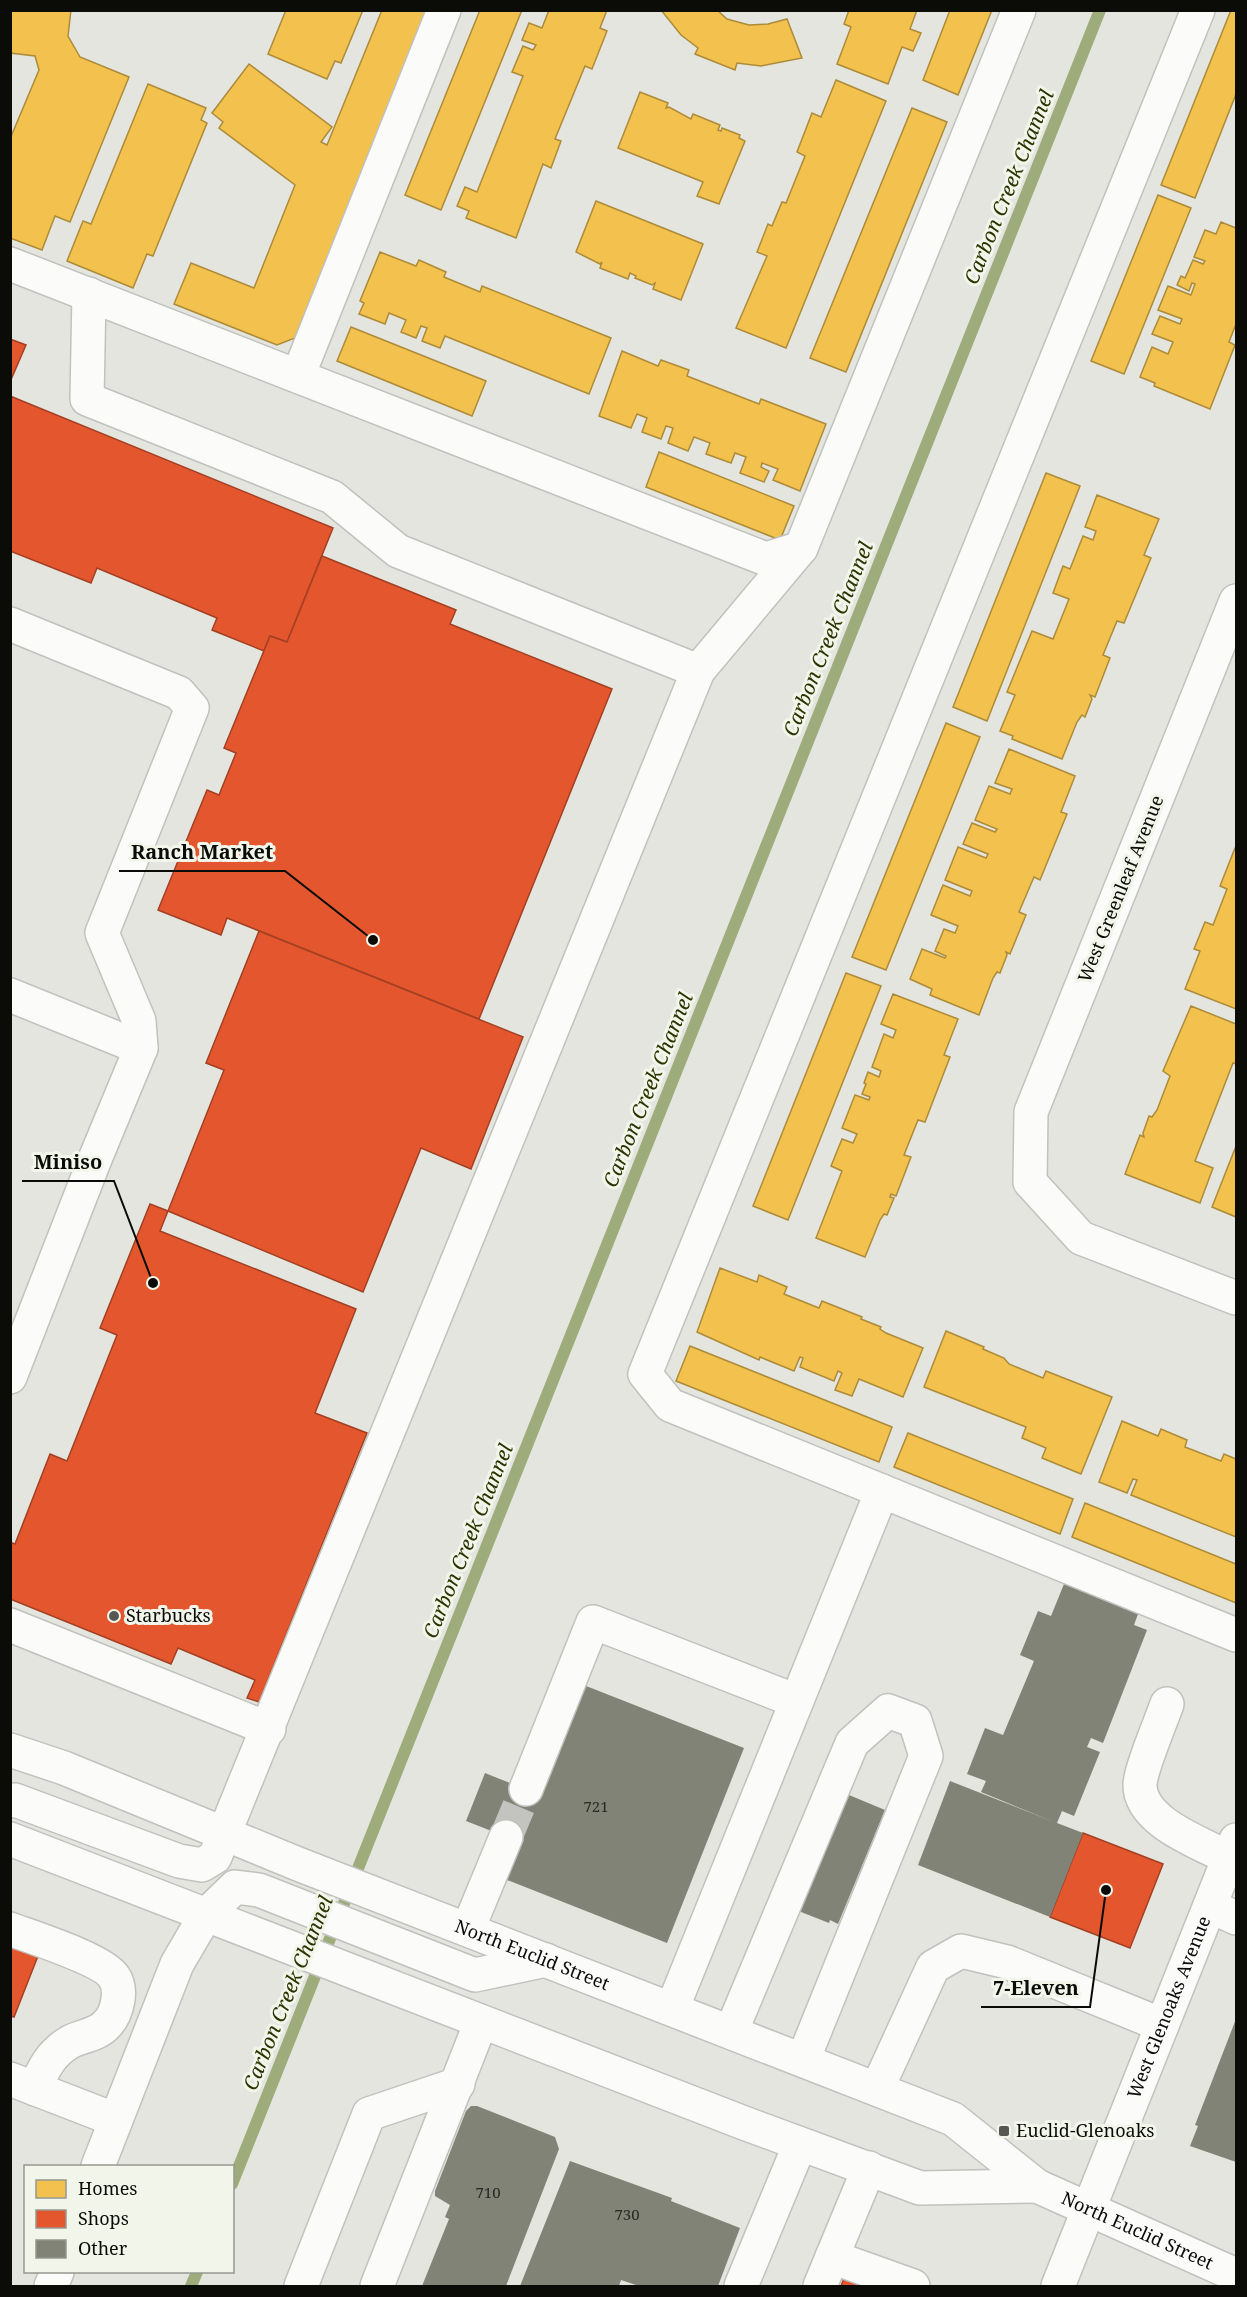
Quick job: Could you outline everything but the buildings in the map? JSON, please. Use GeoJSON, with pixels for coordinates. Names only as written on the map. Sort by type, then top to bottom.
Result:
{"type":"FeatureCollection","features":[{"type":"Feature","properties":{"kind":"main road"},"geometry":{"type":"LineString","coordinates":[[298,376],[444,10]]}},
{"type":"Feature","properties":{"kind":"main road"},"geometry":{"type":"LineString","coordinates":[[10,1801],[15,1800],[179,1861],[202,1865],[214,1857],[269,1729],[698,671],[801,548],[1019,10]]}},
{"type":"Feature","properties":{"kind":"main road"},"geometry":{"type":"LineString","coordinates":[[1197,10],[645,1374],[669,1405],[1236,1635]]}},
{"type":"Feature","properties":{"kind":"main road"},"geometry":{"type":"LineString","coordinates":[[10,264],[766,559],[801,548]]}},
{"type":"Feature","properties":{"kind":"main road"},"geometry":{"type":"LineString","coordinates":[[88,294],[87,399],[332,496],[398,551],[698,671]]}},
{"type":"Feature","properties":{"kind":"main road","name":"West Greenleaf Avenue"},"geometry":{"type":"LineString","coordinates":[[1236,601],[1032,1112],[1030,1182],[1081,1238],[1236,1298]]}},
{"type":"Feature","properties":{"kind":"main road"},"geometry":{"type":"LineString","coordinates":[[10,624],[179,693],[192,708],[102,933],[139,1021],[141,1048],[94,1159],[10,1377]]}},
{"type":"Feature","properties":{"kind":"main road"},"geometry":{"type":"LineString","coordinates":[[10,995],[141,1048]]}},
{"type":"Feature","properties":{"kind":"main road"},"geometry":{"type":"LineString","coordinates":[[672,2009],[882,1491]]}},
{"type":"Feature","properties":{"kind":"main road"},"geometry":{"type":"LineString","coordinates":[[525,1789],[593,1622],[796,1701]]}},
{"type":"Feature","properties":{"kind":"main road"},"geometry":{"type":"LineString","coordinates":[[10,1625],[269,1729]]}},
{"type":"Feature","properties":{"kind":"main road"},"geometry":{"type":"LineString","coordinates":[[1167,1704],[1140,1783],[1144,1802],[1161,1822],[1233,1849]]}},
{"type":"Feature","properties":{"kind":"main road"},"geometry":{"type":"LineString","coordinates":[[730,2032],[852,1743],[888,1711],[915,1721],[926,1756],[803,2060]]}},
{"type":"Feature","properties":{"kind":"main road","name":"North Euclid Street"},"geometry":{"type":"LineString","coordinates":[[10,1750],[64,1768],[298,1864],[953,2119],[1037,2186],[1236,2275]]}},
{"type":"Feature","properties":{"kind":"main road"},"geometry":{"type":"LineString","coordinates":[[468,1929],[506,1837]]}},
{"type":"Feature","properties":{"kind":"main road","name":"North Euclid Street"},"geometry":{"type":"LineString","coordinates":[[10,1839],[800,2144],[920,2187],[1037,2186]]}},
{"type":"Feature","properties":{"kind":"main road","name":"West Glenoaks Avenue"},"geometry":{"type":"LineString","coordinates":[[1058,2286],[1162,2025],[1223,1912],[1233,1849]]}},
{"type":"Feature","properties":{"kind":"main road"},"geometry":{"type":"LineString","coordinates":[[98,2165],[177,1964],[205,1916],[235,1887],[259,1890],[475,1975],[546,1960]]}},
{"type":"Feature","properties":{"kind":"main road"},"geometry":{"type":"LineString","coordinates":[[10,1929],[100,1965],[114,1977],[119,1994],[107,2025],[70,2042],[23,2084],[116,2120]]}},
{"type":"Feature","properties":{"kind":"main road"},"geometry":{"type":"LineString","coordinates":[[877,2090],[933,1967],[961,1951],[1007,1962],[1162,2025]]}},
{"type":"Feature","properties":{"kind":"main road"},"geometry":{"type":"LineString","coordinates":[[377,2286],[482,2022]]}},
{"type":"Feature","properties":{"kind":"main road"},"geometry":{"type":"LineString","coordinates":[[301,2286],[369,2114],[458,2084]]}},
{"type":"Feature","properties":{"kind":"main road"},"geometry":{"type":"LineString","coordinates":[[741,2286],[800,2144]]}},
{"type":"Feature","properties":{"kind":"main road"},"geometry":{"type":"LineString","coordinates":[[820,2286],[869,2169]]}},
{"type":"Feature","properties":{"kind":"main road"},"geometry":{"type":"LineString","coordinates":[[832,2257],[913,2286]]}},
{"type":"Feature","properties":{"kind":"waterway","name":"Carbon Creek Channel"},"geometry":{"type":"LineString","coordinates":[[234,2179],[1100,10]]}},
{"type":"Feature","properties":{"kind":"waterway","name":"Carbon Creek Channel"},"geometry":{"type":"LineString","coordinates":[[191,2286],[197,2273]]}},
{"type":"Feature","properties":{"kind":"tunnel"},"geometry":{"type":"LineString","coordinates":[[506,1837],[526,1789]]}},
{"type":"Feature","properties":{"kind":"place","name":"Ranch Market"},"geometry":{"type":"Point","coordinates":[373,940]}},
{"type":"Feature","properties":{"kind":"place","name":"Miniso"},"geometry":{"type":"Point","coordinates":[153,1283]}},
{"type":"Feature","properties":{"kind":"place","name":"Starbucks"},"geometry":{"type":"Point","coordinates":[114,1616]}},
{"type":"Feature","properties":{"kind":"place","name":"7-Eleven"},"geometry":{"type":"Point","coordinates":[1106,1890]}},
{"type":"Feature","properties":{"kind":"place","name":"Euclid-Glenoaks"},"geometry":{"type":"Point","coordinates":[1004,2131]}}]}
